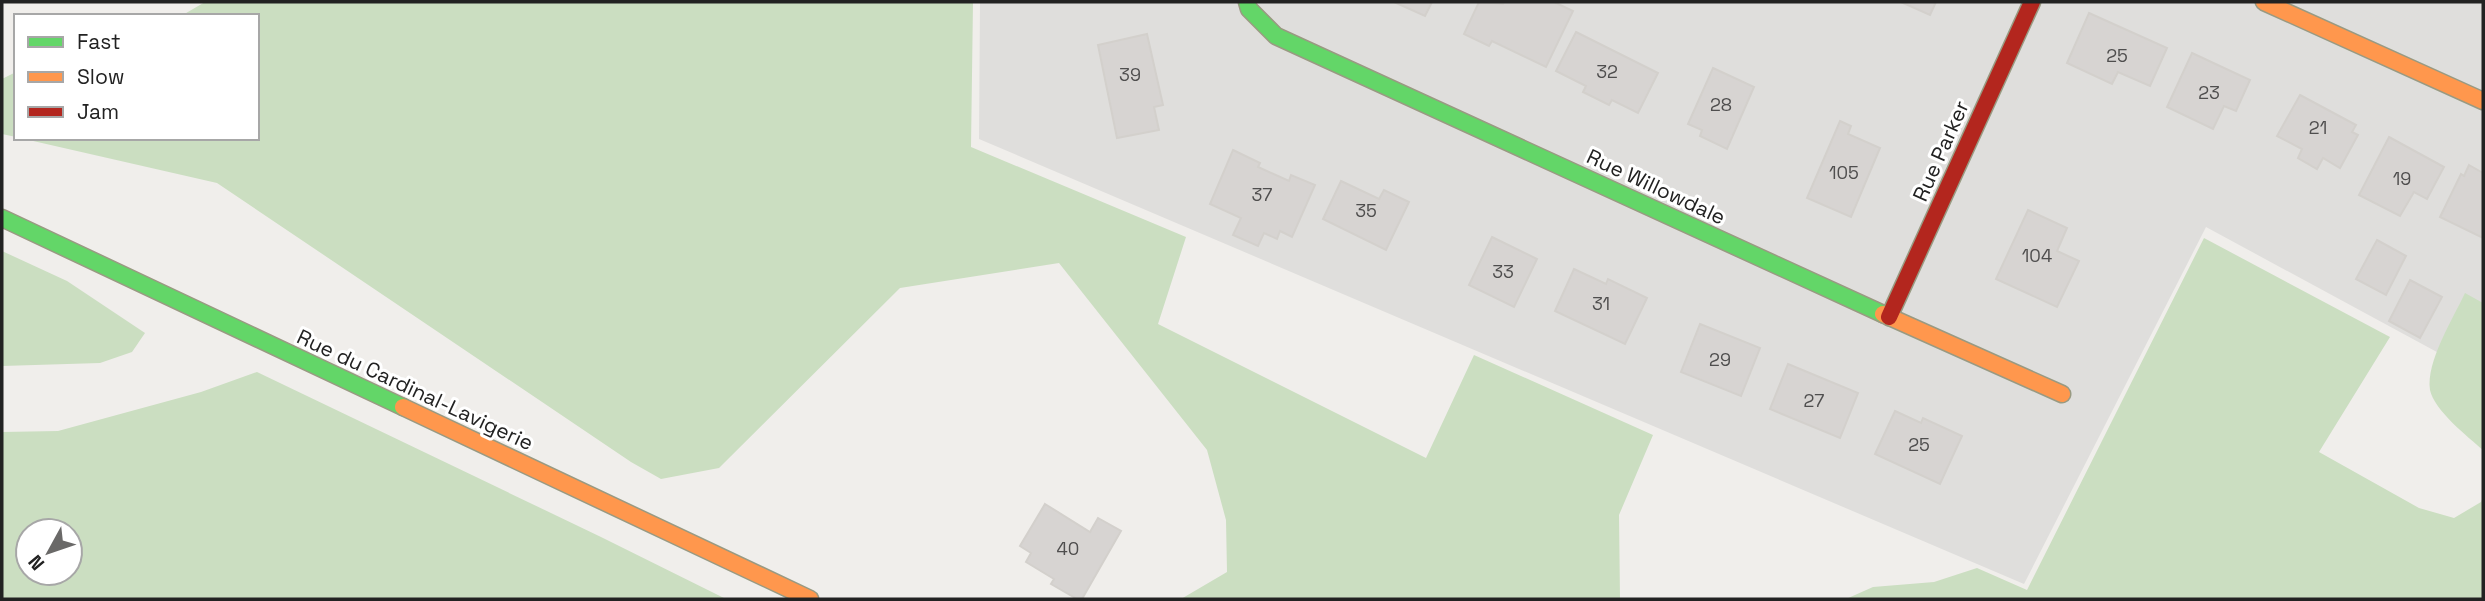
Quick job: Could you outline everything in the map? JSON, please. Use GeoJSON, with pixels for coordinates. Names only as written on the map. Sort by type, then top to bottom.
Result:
{"type":"FeatureCollection","features":[{"type":"Feature","properties":{"kind":"street","name":"Rue Willowdale"},"geometry":{"type":"LineString","coordinates":[[1247,2],[1249,9],[1276,36],[2062,394]]}},
{"type":"Feature","properties":{"kind":"street","name":"Rue Parker"},"geometry":{"type":"LineString","coordinates":[[1889,317],[2032,2]]}},
{"type":"Feature","properties":{"kind":"street"},"geometry":{"type":"LineString","coordinates":[[2264,2],[2483,101]]}},
{"type":"Feature","properties":{"kind":"street","name":"Rue du Cardinal-Lavigerie"},"geometry":{"type":"LineString","coordinates":[[2,218],[810,599]]}},
{"type":"Feature","properties":{"kind":"shaded area"},"geometry":{"type":"Polygon","coordinates":[[[980,2],[2483,2],[2483,377],[2206,227],[2024,584],[979,139],[980,2]]]}},
{"type":"Feature","properties":{"kind":"green space"},"geometry":{"type":"Polygon","coordinates":[[[205,2],[973,2],[971,147],[1186,237],[1158,324],[1426,458],[1474,355],[1653,435],[1619,515],[1620,599],[1181,599],[1227,572],[1226,520],[1207,450],[1059,263],[900,288],[719,468],[661,479],[631,462],[217,183],[29,140],[259,140],[259,14],[184,14],[205,2]]]}},
{"type":"Feature","properties":{"kind":"green space"},"geometry":{"type":"Polygon","coordinates":[[[14,73],[14,137],[2,134],[2,79],[14,73]]]}},
{"type":"Feature","properties":{"kind":"green space"},"geometry":{"type":"Polygon","coordinates":[[[2204,238],[2390,337],[2319,452],[2419,508],[2454,518],[2481,502],[2483,497],[2483,599],[1846,599],[1873,587],[1934,582],[1977,568],[2027,590],[2204,238]]]}},
{"type":"Feature","properties":{"kind":"green space"},"geometry":{"type":"Polygon","coordinates":[[[2,251],[67,281],[145,333],[132,352],[100,363],[2,366],[2,251]]]}},
{"type":"Feature","properties":{"kind":"green space"},"geometry":{"type":"Polygon","coordinates":[[[2465,293],[2483,303],[2483,450],[2445,414],[2430,390],[2436,353],[2465,293]]]}},
{"type":"Feature","properties":{"kind":"green space"},"geometry":{"type":"Polygon","coordinates":[[[257,372],[726,599],[2,599],[2,432],[58,431],[201,392],[257,372]]]}},
{"type":"Feature","properties":{"kind":"building"},"geometry":{"type":"Polygon","coordinates":[[[1394,2],[1432,2],[1425,16],[1394,2]]]}},
{"type":"Feature","properties":{"kind":"building"},"geometry":{"type":"Polygon","coordinates":[[[1479,2],[1554,2],[1573,11],[1546,67],[1492,41],[1489,46],[1464,34],[1479,2]]]}},
{"type":"Feature","properties":{"kind":"building"},"geometry":{"type":"Polygon","coordinates":[[[1901,2],[1936,2],[1930,15],[1901,2]]]}},
{"type":"Feature","properties":{"kind":"building"},"geometry":{"type":"Polygon","coordinates":[[[2089,13],[2167,48],[2150,86],[2118,72],[2112,84],[2067,63],[2089,13]]]}},
{"type":"Feature","properties":{"kind":"building"},"geometry":{"type":"Polygon","coordinates":[[[1576,32],[1658,73],[1638,113],[1612,100],[1609,105],[1583,92],[1586,86],[1556,71],[1576,32]]]}},
{"type":"Feature","properties":{"kind":"building"},"geometry":{"type":"Polygon","coordinates":[[[1147,34],[1163,105],[1154,107],[1159,130],[1117,138],[1098,45],[1147,34]]]}},
{"type":"Feature","properties":{"kind":"building"},"geometry":{"type":"Polygon","coordinates":[[[2192,53],[2250,80],[2236,111],[2224,106],[2213,129],[2167,107],[2192,53]]]}},
{"type":"Feature","properties":{"kind":"building"},"geometry":{"type":"Polygon","coordinates":[[[1713,68],[1754,87],[1727,149],[1700,136],[1702,130],[1688,124],[1713,68]]]}},
{"type":"Feature","properties":{"kind":"building"},"geometry":{"type":"Polygon","coordinates":[[[2300,95],[2356,125],[2352,132],[2358,135],[2340,168],[2323,158],[2317,169],[2298,158],[2302,149],[2277,136],[2300,95]]]}},
{"type":"Feature","properties":{"kind":"building"},"geometry":{"type":"Polygon","coordinates":[[[1840,121],[1851,126],[1848,134],[1880,148],[1851,217],[1807,198],[1840,121]]]}},
{"type":"Feature","properties":{"kind":"building"},"geometry":{"type":"Polygon","coordinates":[[[2389,137],[2444,167],[2427,199],[2414,192],[2400,216],[2359,195],[2389,137]]]}},
{"type":"Feature","properties":{"kind":"building"},"geometry":{"type":"Polygon","coordinates":[[[1233,150],[1260,163],[1258,167],[1289,181],[1291,175],[1315,185],[1292,237],[1280,231],[1277,239],[1264,233],[1258,246],[1233,235],[1241,218],[1210,204],[1233,150]]]}},
{"type":"Feature","properties":{"kind":"building"},"geometry":{"type":"Polygon","coordinates":[[[2469,165],[2483,173],[2483,238],[2440,217],[2461,174],[2464,176],[2469,165]]]}},
{"type":"Feature","properties":{"kind":"building"},"geometry":{"type":"Polygon","coordinates":[[[1341,181],[1379,199],[1384,190],[1409,202],[1386,250],[1323,219],[1341,181]]]}},
{"type":"Feature","properties":{"kind":"building"},"geometry":{"type":"Polygon","coordinates":[[[2028,210],[2067,228],[2057,251],[2079,261],[2057,307],[1996,279],[2028,210]]]}},
{"type":"Feature","properties":{"kind":"building"},"geometry":{"type":"Polygon","coordinates":[[[1492,237],[1537,259],[1514,307],[1469,285],[1492,237]]]}},
{"type":"Feature","properties":{"kind":"building"},"geometry":{"type":"Polygon","coordinates":[[[2377,240],[2406,256],[2386,295],[2356,279],[2377,240]]]}},
{"type":"Feature","properties":{"kind":"building"},"geometry":{"type":"Polygon","coordinates":[[[1574,269],[1606,284],[1608,279],[1647,298],[1625,344],[1555,311],[1574,269]]]}},
{"type":"Feature","properties":{"kind":"building"},"geometry":{"type":"Polygon","coordinates":[[[2410,280],[2442,297],[2420,338],[2389,321],[2410,280]]]}},
{"type":"Feature","properties":{"kind":"building"},"geometry":{"type":"Polygon","coordinates":[[[1700,324],[1760,348],[1741,396],[1681,372],[1700,324]]]}},
{"type":"Feature","properties":{"kind":"building"},"geometry":{"type":"Polygon","coordinates":[[[1788,364],[1858,393],[1840,438],[1770,409],[1788,364]]]}},
{"type":"Feature","properties":{"kind":"building"},"geometry":{"type":"Polygon","coordinates":[[[1895,411],[1921,423],[1923,418],[1962,436],[1940,484],[1875,454],[1895,411]]]}},
{"type":"Feature","properties":{"kind":"building"},"geometry":{"type":"Polygon","coordinates":[[[1045,504],[1090,532],[1098,518],[1121,531],[1082,599],[1077,599],[1051,584],[1054,579],[1026,562],[1031,553],[1020,546],[1045,504]]]}},
{"type":"Feature","properties":{"kind":"traffic: fast"},"geometry":{"type":"LineString","coordinates":[[1247,2],[1249,9],[1276,36],[1883,314]]}},
{"type":"Feature","properties":{"kind":"traffic: fast"},"geometry":{"type":"LineString","coordinates":[[2,218],[403,407]]}},
{"type":"Feature","properties":{"kind":"traffic: slow"},"geometry":{"type":"LineString","coordinates":[[2264,2],[2483,101]]}},
{"type":"Feature","properties":{"kind":"traffic: slow"},"geometry":{"type":"LineString","coordinates":[[1883,314],[2062,394]]}},
{"type":"Feature","properties":{"kind":"traffic: slow"},"geometry":{"type":"LineString","coordinates":[[403,407],[810,599]]}},
{"type":"Feature","properties":{"kind":"traffic: jam"},"geometry":{"type":"LineString","coordinates":[[1889,317],[2032,2]]}}]}
